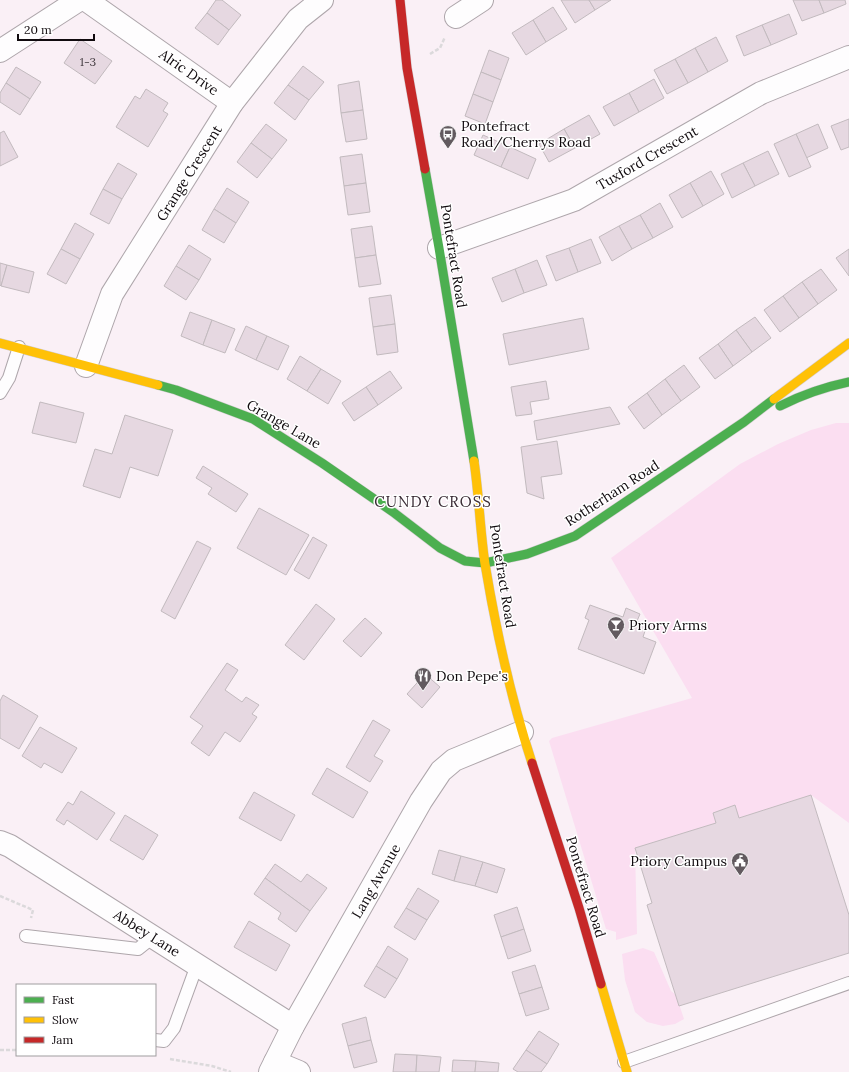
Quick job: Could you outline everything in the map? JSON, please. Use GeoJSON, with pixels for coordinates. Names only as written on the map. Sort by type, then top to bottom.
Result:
{"type":"FeatureCollection","features":[{"type":"Feature","properties":{"kind":"main road","name":"Pontefract Road"},"geometry":{"type":"LineString","coordinates":[[400,0],[407,68],[440,248],[476,476],[485,564],[499,638],[522,732],[579,908],[625,1067]]}},
{"type":"Feature","properties":{"kind":"main road","name":"Grange Lane"},"geometry":{"type":"LineString","coordinates":[[0,343],[176,390],[253,419],[322,462],[393,512],[440,548],[465,561],[485,564]]}},
{"type":"Feature","properties":{"kind":"main road","name":"Rotherham Road"},"geometry":{"type":"LineString","coordinates":[[485,564],[527,554],[575,536],[744,422],[849,343]]}},
{"type":"Feature","properties":{"kind":"main road","name":"Rotherham Road"},"geometry":{"type":"LineString","coordinates":[[744,422],[802,395],[837,384],[849,382]]}},
{"type":"Feature","properties":{"kind":"street"},"geometry":{"type":"LineString","coordinates":[[0,51],[79,0]]}},
{"type":"Feature","properties":{"kind":"street","name":"Alric Drive"},"geometry":{"type":"LineString","coordinates":[[86,0],[232,103]]}},
{"type":"Feature","properties":{"kind":"street","name":"Grange Crescent"},"geometry":{"type":"LineString","coordinates":[[86,366],[112,294],[232,103],[298,19],[322,0]]}},
{"type":"Feature","properties":{"kind":"street"},"geometry":{"type":"LineString","coordinates":[[456,17],[482,0]]}},
{"type":"Feature","properties":{"kind":"street","name":"Tuxford Crescent"},"geometry":{"type":"LineString","coordinates":[[440,248],[574,200],[761,93],[849,58]]}},
{"type":"Feature","properties":{"kind":"street","name":"Lang Avenue"},"geometry":{"type":"LineString","coordinates":[[273,1067],[293,1026],[421,801],[441,771],[454,760],[522,732]]}},
{"type":"Feature","properties":{"kind":"street","name":"Abbey Lane"},"geometry":{"type":"LineString","coordinates":[[0,842],[10,846],[293,1026]]}},
{"type":"Feature","properties":{"kind":"street"},"geometry":{"type":"LineString","coordinates":[[273,1067],[299,1072]]}},
{"type":"Feature","properties":{"kind":"lane"},"geometry":{"type":"LineString","coordinates":[[0,393],[9,378],[19,347]]}},
{"type":"Feature","properties":{"kind":"lane"},"geometry":{"type":"LineString","coordinates":[[26,936],[138,949],[153,937]]}},
{"type":"Feature","properties":{"kind":"lane"},"geometry":{"type":"LineString","coordinates":[[156,1040],[164,1041],[174,1028],[197,966]]}},
{"type":"Feature","properties":{"kind":"lane"},"geometry":{"type":"LineString","coordinates":[[625,1067],[849,983]]}},
{"type":"Feature","properties":{"kind":"path"},"geometry":{"type":"LineString","coordinates":[[407,68],[440,48],[456,17]]}},
{"type":"Feature","properties":{"kind":"path"},"geometry":{"type":"LineString","coordinates":[[0,896],[33,910],[26,936]]}},
{"type":"Feature","properties":{"kind":"path"},"geometry":{"type":"LineString","coordinates":[[0,1050],[16,1050]]}},
{"type":"Feature","properties":{"kind":"path"},"geometry":{"type":"LineString","coordinates":[[168,1059],[212,1066],[231,1072]]}},
{"type":"Feature","properties":{"kind":"shaded area"},"geometry":{"type":"Polygon","coordinates":[[[836,423],[849,423],[849,823],[811,795],[739,818],[735,805],[713,813],[716,823],[635,848],[637,934],[616,940],[616,932],[606,929],[549,741],[552,738],[692,698],[611,558],[740,464],[778,444],[811,430],[836,423]]]}},
{"type":"Feature","properties":{"kind":"shaded area"},"geometry":{"type":"Polygon","coordinates":[[[643,948],[654,952],[671,991],[676,995],[684,1019],[675,1024],[663,1026],[647,1022],[635,1012],[625,980],[622,954],[643,948]]]}},
{"type":"Feature","properties":{"kind":"building"},"geometry":{"type":"Polygon","coordinates":[[[216,0],[222,0],[241,15],[229,30],[207,13],[216,0]]]}},
{"type":"Feature","properties":{"kind":"building"},"geometry":{"type":"Polygon","coordinates":[[[561,0],[589,0],[595,10],[575,23],[561,0]]]}},
{"type":"Feature","properties":{"kind":"building"},"geometry":{"type":"Polygon","coordinates":[[[589,0],[611,0],[595,10],[589,0]]]}},
{"type":"Feature","properties":{"kind":"building"},"geometry":{"type":"Polygon","coordinates":[[[793,0],[819,0],[824,13],[802,21],[793,0]]]}},
{"type":"Feature","properties":{"kind":"building"},"geometry":{"type":"Polygon","coordinates":[[[819,0],[845,0],[846,4],[824,13],[819,0]]]}},
{"type":"Feature","properties":{"kind":"building"},"geometry":{"type":"Polygon","coordinates":[[[553,7],[567,29],[546,42],[533,20],[553,7]]]}},
{"type":"Feature","properties":{"kind":"building"},"geometry":{"type":"Polygon","coordinates":[[[207,13],[229,30],[218,45],[195,28],[207,13]]]}},
{"type":"Feature","properties":{"kind":"building"},"geometry":{"type":"Polygon","coordinates":[[[789,14],[797,34],[771,45],[762,25],[789,14]]]}},
{"type":"Feature","properties":{"kind":"building"},"geometry":{"type":"Polygon","coordinates":[[[533,20],[546,42],[526,55],[512,33],[533,20]]]}},
{"type":"Feature","properties":{"kind":"building"},"geometry":{"type":"Polygon","coordinates":[[[762,25],[771,45],[744,56],[736,36],[762,25]]]}},
{"type":"Feature","properties":{"kind":"building"},"geometry":{"type":"Polygon","coordinates":[[[716,37],[728,61],[708,72],[695,48],[716,37]]]}},
{"type":"Feature","properties":{"kind":"building"},"geometry":{"type":"Polygon","coordinates":[[[80,39],[112,61],[95,84],[64,63],[80,39]]]}},
{"type":"Feature","properties":{"kind":"building"},"geometry":{"type":"Polygon","coordinates":[[[695,48],[708,72],[688,83],[675,59],[695,48]]]}},
{"type":"Feature","properties":{"kind":"building"},"geometry":{"type":"Polygon","coordinates":[[[489,50],[509,58],[501,80],[481,72],[489,50]]]}},
{"type":"Feature","properties":{"kind":"building"},"geometry":{"type":"Polygon","coordinates":[[[675,59],[688,83],[667,94],[654,70],[675,59]]]}},
{"type":"Feature","properties":{"kind":"building"},"geometry":{"type":"Polygon","coordinates":[[[303,66],[324,82],[309,100],[288,85],[303,66]]]}},
{"type":"Feature","properties":{"kind":"building"},"geometry":{"type":"Polygon","coordinates":[[[16,67],[41,82],[30,99],[6,83],[16,67]]]}},
{"type":"Feature","properties":{"kind":"building"},"geometry":{"type":"Polygon","coordinates":[[[481,72],[501,80],[493,102],[473,94],[481,72]]]}},
{"type":"Feature","properties":{"kind":"building"},"geometry":{"type":"Polygon","coordinates":[[[654,79],[664,98],[639,112],[629,93],[654,79]]]}},
{"type":"Feature","properties":{"kind":"building"},"geometry":{"type":"Polygon","coordinates":[[[359,81],[363,110],[341,113],[338,85],[359,81]]]}},
{"type":"Feature","properties":{"kind":"building"},"geometry":{"type":"Polygon","coordinates":[[[6,83],[30,99],[20,115],[0,102],[0,93],[6,83]]]}},
{"type":"Feature","properties":{"kind":"building"},"geometry":{"type":"Polygon","coordinates":[[[288,85],[309,100],[295,120],[274,103],[288,85]]]}},
{"type":"Feature","properties":{"kind":"building"},"geometry":{"type":"Polygon","coordinates":[[[146,89],[168,103],[163,111],[168,114],[148,147],[116,127],[135,96],[140,99],[146,89]]]}},
{"type":"Feature","properties":{"kind":"building"},"geometry":{"type":"Polygon","coordinates":[[[629,93],[639,112],[614,126],[603,107],[629,93]]]}},
{"type":"Feature","properties":{"kind":"building"},"geometry":{"type":"Polygon","coordinates":[[[473,94],[493,102],[485,124],[465,116],[473,94]]]}},
{"type":"Feature","properties":{"kind":"building"},"geometry":{"type":"Polygon","coordinates":[[[363,110],[367,139],[346,142],[341,113],[363,110]]]}},
{"type":"Feature","properties":{"kind":"building"},"geometry":{"type":"Polygon","coordinates":[[[589,115],[600,134],[575,148],[564,129],[589,115]]]}},
{"type":"Feature","properties":{"kind":"building"},"geometry":{"type":"Polygon","coordinates":[[[849,119],[849,147],[841,150],[831,126],[849,119]]]}},
{"type":"Feature","properties":{"kind":"building"},"geometry":{"type":"Polygon","coordinates":[[[266,124],[287,140],[272,159],[251,143],[266,124]]]}},
{"type":"Feature","properties":{"kind":"building"},"geometry":{"type":"Polygon","coordinates":[[[818,124],[828,148],[806,158],[796,134],[818,124]]]}},
{"type":"Feature","properties":{"kind":"building"},"geometry":{"type":"Polygon","coordinates":[[[564,129],[575,148],[549,162],[539,144],[564,129]]]}},
{"type":"Feature","properties":{"kind":"building"},"geometry":{"type":"Polygon","coordinates":[[[4,131],[18,157],[0,166],[0,133],[4,131]]]}},
{"type":"Feature","properties":{"kind":"building"},"geometry":{"type":"Polygon","coordinates":[[[796,134],[811,167],[789,177],[774,144],[796,134]]]}},
{"type":"Feature","properties":{"kind":"building"},"geometry":{"type":"Polygon","coordinates":[[[483,135],[510,147],[501,167],[474,155],[483,135]]]}},
{"type":"Feature","properties":{"kind":"building"},"geometry":{"type":"Polygon","coordinates":[[[251,143],[272,159],[257,178],[237,162],[251,143]]]}},
{"type":"Feature","properties":{"kind":"building"},"geometry":{"type":"Polygon","coordinates":[[[510,147],[536,159],[528,179],[501,167],[510,147]]]}},
{"type":"Feature","properties":{"kind":"building"},"geometry":{"type":"Polygon","coordinates":[[[768,151],[779,174],[755,186],[743,163],[768,151]]]}},
{"type":"Feature","properties":{"kind":"building"},"geometry":{"type":"Polygon","coordinates":[[[362,154],[366,183],[344,186],[340,157],[362,154]]]}},
{"type":"Feature","properties":{"kind":"building"},"geometry":{"type":"Polygon","coordinates":[[[118,163],[137,174],[122,199],[103,189],[118,163]]]}},
{"type":"Feature","properties":{"kind":"building"},"geometry":{"type":"Polygon","coordinates":[[[743,163],[755,186],[732,198],[721,174],[743,163]]]}},
{"type":"Feature","properties":{"kind":"building"},"geometry":{"type":"Polygon","coordinates":[[[711,171],[724,194],[703,206],[690,183],[711,171]]]}},
{"type":"Feature","properties":{"kind":"building"},"geometry":{"type":"Polygon","coordinates":[[[366,183],[370,212],[348,215],[344,186],[366,183]]]}},
{"type":"Feature","properties":{"kind":"building"},"geometry":{"type":"Polygon","coordinates":[[[690,183],[703,206],[682,218],[669,195],[690,183]]]}},
{"type":"Feature","properties":{"kind":"building"},"geometry":{"type":"Polygon","coordinates":[[[227,188],[249,202],[236,223],[214,209],[227,188]]]}},
{"type":"Feature","properties":{"kind":"building"},"geometry":{"type":"Polygon","coordinates":[[[103,189],[122,199],[109,224],[90,214],[103,189]]]}},
{"type":"Feature","properties":{"kind":"building"},"geometry":{"type":"Polygon","coordinates":[[[660,203],[673,227],[653,238],[640,215],[660,203]]]}},
{"type":"Feature","properties":{"kind":"building"},"geometry":{"type":"Polygon","coordinates":[[[214,209],[236,223],[224,243],[202,230],[214,209]]]}},
{"type":"Feature","properties":{"kind":"building"},"geometry":{"type":"Polygon","coordinates":[[[640,215],[653,238],[632,249],[619,226],[640,215]]]}},
{"type":"Feature","properties":{"kind":"building"},"geometry":{"type":"Polygon","coordinates":[[[75,223],[94,234],[80,259],[61,249],[75,223]]]}},
{"type":"Feature","properties":{"kind":"building"},"geometry":{"type":"Polygon","coordinates":[[[372,226],[376,255],[355,258],[351,229],[372,226]]]}},
{"type":"Feature","properties":{"kind":"building"},"geometry":{"type":"Polygon","coordinates":[[[619,226],[632,249],[612,261],[599,237],[619,226]]]}},
{"type":"Feature","properties":{"kind":"building"},"geometry":{"type":"Polygon","coordinates":[[[591,239],[601,263],[578,272],[569,248],[591,239]]]}},
{"type":"Feature","properties":{"kind":"building"},"geometry":{"type":"Polygon","coordinates":[[[189,245],[211,259],[199,280],[176,266],[189,245]]]}},
{"type":"Feature","properties":{"kind":"building"},"geometry":{"type":"Polygon","coordinates":[[[569,248],[578,272],[556,281],[546,256],[569,248]]]}},
{"type":"Feature","properties":{"kind":"building"},"geometry":{"type":"Polygon","coordinates":[[[61,249],[80,259],[66,284],[47,274],[61,249]]]}},
{"type":"Feature","properties":{"kind":"building"},"geometry":{"type":"Polygon","coordinates":[[[849,249],[849,276],[836,258],[849,249]]]}},
{"type":"Feature","properties":{"kind":"building"},"geometry":{"type":"Polygon","coordinates":[[[376,255],[381,284],[359,287],[355,258],[376,255]]]}},
{"type":"Feature","properties":{"kind":"building"},"geometry":{"type":"Polygon","coordinates":[[[537,260],[547,285],[524,293],[515,269],[537,260]]]}},
{"type":"Feature","properties":{"kind":"building"},"geometry":{"type":"Polygon","coordinates":[[[0,263],[7,265],[1,286],[0,285],[0,263]]]}},
{"type":"Feature","properties":{"kind":"building"},"geometry":{"type":"Polygon","coordinates":[[[7,265],[34,272],[29,293],[1,286],[7,265]]]}},
{"type":"Feature","properties":{"kind":"building"},"geometry":{"type":"Polygon","coordinates":[[[176,266],[199,280],[186,300],[164,286],[176,266]]]}},
{"type":"Feature","properties":{"kind":"building"},"geometry":{"type":"Polygon","coordinates":[[[515,269],[524,293],[502,302],[492,278],[515,269]]]}},
{"type":"Feature","properties":{"kind":"building"},"geometry":{"type":"Polygon","coordinates":[[[821,269],[837,290],[818,304],[802,282],[821,269]]]}},
{"type":"Feature","properties":{"kind":"building"},"geometry":{"type":"Polygon","coordinates":[[[802,282],[818,304],[799,318],[783,296],[802,282]]]}},
{"type":"Feature","properties":{"kind":"building"},"geometry":{"type":"Polygon","coordinates":[[[391,295],[395,324],[373,327],[369,298],[391,295]]]}},
{"type":"Feature","properties":{"kind":"building"},"geometry":{"type":"Polygon","coordinates":[[[783,296],[799,318],[780,332],[764,310],[783,296]]]}},
{"type":"Feature","properties":{"kind":"building"},"geometry":{"type":"Polygon","coordinates":[[[190,312],[212,320],[203,345],[181,336],[190,312]]]}},
{"type":"Feature","properties":{"kind":"building"},"geometry":{"type":"Polygon","coordinates":[[[755,317],[771,338],[752,352],[736,330],[755,317]]]}},
{"type":"Feature","properties":{"kind":"building"},"geometry":{"type":"Polygon","coordinates":[[[583,318],[589,349],[509,365],[503,334],[583,318]]]}},
{"type":"Feature","properties":{"kind":"building"},"geometry":{"type":"Polygon","coordinates":[[[212,320],[235,329],[225,353],[203,345],[212,320]]]}},
{"type":"Feature","properties":{"kind":"building"},"geometry":{"type":"Polygon","coordinates":[[[395,324],[398,352],[377,355],[373,327],[395,324]]]}},
{"type":"Feature","properties":{"kind":"building"},"geometry":{"type":"Polygon","coordinates":[[[246,326],[267,336],[256,360],[235,350],[246,326]]]}},
{"type":"Feature","properties":{"kind":"building"},"geometry":{"type":"Polygon","coordinates":[[[736,330],[752,352],[733,366],[718,344],[736,330]]]}},
{"type":"Feature","properties":{"kind":"building"},"geometry":{"type":"Polygon","coordinates":[[[267,336],[289,346],[278,370],[256,360],[267,336]]]}},
{"type":"Feature","properties":{"kind":"building"},"geometry":{"type":"Polygon","coordinates":[[[718,344],[733,366],[715,379],[699,358],[718,344]]]}},
{"type":"Feature","properties":{"kind":"building"},"geometry":{"type":"Polygon","coordinates":[[[300,356],[321,369],[307,391],[287,379],[300,356]]]}},
{"type":"Feature","properties":{"kind":"building"},"geometry":{"type":"Polygon","coordinates":[[[684,365],[700,387],[681,401],[665,379],[684,365]]]}},
{"type":"Feature","properties":{"kind":"building"},"geometry":{"type":"Polygon","coordinates":[[[321,369],[341,381],[328,404],[307,391],[321,369]]]}},
{"type":"Feature","properties":{"kind":"building"},"geometry":{"type":"Polygon","coordinates":[[[390,371],[402,388],[378,405],[366,387],[390,371]]]}},
{"type":"Feature","properties":{"kind":"building"},"geometry":{"type":"Polygon","coordinates":[[[665,379],[681,401],[662,415],[647,393],[665,379]]]}},
{"type":"Feature","properties":{"kind":"building"},"geometry":{"type":"Polygon","coordinates":[[[546,381],[549,399],[530,402],[532,414],[516,416],[511,387],[546,381]]]}},
{"type":"Feature","properties":{"kind":"building"},"geometry":{"type":"Polygon","coordinates":[[[366,387],[378,405],[354,421],[342,403],[366,387]]]}},
{"type":"Feature","properties":{"kind":"building"},"geometry":{"type":"Polygon","coordinates":[[[647,393],[662,415],[644,429],[628,407],[647,393]]]}},
{"type":"Feature","properties":{"kind":"building"},"geometry":{"type":"Polygon","coordinates":[[[40,402],[84,413],[76,443],[32,433],[40,402]]]}},
{"type":"Feature","properties":{"kind":"building"},"geometry":{"type":"Polygon","coordinates":[[[610,407],[620,424],[537,440],[534,421],[610,407]]]}},
{"type":"Feature","properties":{"kind":"building"},"geometry":{"type":"Polygon","coordinates":[[[125,415],[173,430],[158,476],[130,467],[120,498],[83,486],[95,449],[112,454],[125,415]]]}},
{"type":"Feature","properties":{"kind":"building"},"geometry":{"type":"Polygon","coordinates":[[[557,441],[562,474],[541,477],[544,499],[527,493],[521,447],[557,441]]]}},
{"type":"Feature","properties":{"kind":"building"},"geometry":{"type":"Polygon","coordinates":[[[203,466],[248,494],[236,512],[208,494],[212,488],[196,478],[203,466]]]}},
{"type":"Feature","properties":{"kind":"building"},"geometry":{"type":"Polygon","coordinates":[[[259,508],[309,535],[286,575],[237,548],[259,508]]]}},
{"type":"Feature","properties":{"kind":"building"},"geometry":{"type":"Polygon","coordinates":[[[313,537],[327,545],[309,579],[294,570],[313,537]]]}},
{"type":"Feature","properties":{"kind":"building"},"geometry":{"type":"Polygon","coordinates":[[[197,541],[211,548],[175,619],[161,611],[197,541]]]}},
{"type":"Feature","properties":{"kind":"building"},"geometry":{"type":"Polygon","coordinates":[[[316,604],[335,619],[304,660],[285,645],[316,604]]]}},
{"type":"Feature","properties":{"kind":"building","name":"Priory Arms"},"geometry":{"type":"Polygon","coordinates":[[[590,605],[623,617],[626,608],[640,614],[637,621],[647,625],[643,637],[656,642],[644,674],[578,649],[589,620],[585,618],[590,605]]]}},
{"type":"Feature","properties":{"kind":"building"},"geometry":{"type":"Polygon","coordinates":[[[365,618],[382,633],[361,657],[343,641],[365,618]]]}},
{"type":"Feature","properties":{"kind":"building"},"geometry":{"type":"Polygon","coordinates":[[[227,663],[238,670],[225,690],[242,702],[246,697],[259,705],[252,714],[257,717],[240,742],[225,732],[209,756],[191,743],[203,726],[190,717],[227,663]]]}},
{"type":"Feature","properties":{"kind":"building","name":"Don Pepe's"},"geometry":{"type":"Polygon","coordinates":[[[425,674],[440,687],[422,708],[407,694],[425,674]]]}},
{"type":"Feature","properties":{"kind":"building"},"geometry":{"type":"Polygon","coordinates":[[[3,695],[38,716],[19,749],[0,738],[0,701],[3,695]]]}},
{"type":"Feature","properties":{"kind":"building"},"geometry":{"type":"Polygon","coordinates":[[[373,720],[390,730],[374,756],[383,761],[370,782],[346,767],[373,720]]]}},
{"type":"Feature","properties":{"kind":"building"},"geometry":{"type":"Polygon","coordinates":[[[40,727],[77,748],[62,773],[44,763],[41,768],[22,756],[40,727]]]}},
{"type":"Feature","properties":{"kind":"building"},"geometry":{"type":"Polygon","coordinates":[[[327,768],[368,792],[353,818],[312,794],[327,768]]]}},
{"type":"Feature","properties":{"kind":"building"},"geometry":{"type":"Polygon","coordinates":[[[81,791],[115,813],[97,840],[67,820],[64,825],[56,820],[68,802],[73,805],[81,791]]]}},
{"type":"Feature","properties":{"kind":"building"},"geometry":{"type":"Polygon","coordinates":[[[254,792],[295,815],[281,841],[239,818],[254,792]]]}},
{"type":"Feature","properties":{"kind":"building","name":"Priory Campus"},"geometry":{"type":"Polygon","coordinates":[[[811,795],[849,915],[849,953],[679,1006],[647,905],[652,903],[635,848],[716,823],[713,813],[735,805],[739,818],[811,795]]]}},
{"type":"Feature","properties":{"kind":"building"},"geometry":{"type":"Polygon","coordinates":[[[125,815],[158,835],[143,860],[110,840],[125,815]]]}},
{"type":"Feature","properties":{"kind":"building"},"geometry":{"type":"Polygon","coordinates":[[[439,850],[461,856],[454,881],[432,874],[439,850]]]}},
{"type":"Feature","properties":{"kind":"building"},"geometry":{"type":"Polygon","coordinates":[[[461,856],[483,862],[475,886],[454,881],[461,856]]]}},
{"type":"Feature","properties":{"kind":"building"},"geometry":{"type":"Polygon","coordinates":[[[483,862],[505,869],[497,893],[475,886],[483,862]]]}},
{"type":"Feature","properties":{"kind":"building"},"geometry":{"type":"Polygon","coordinates":[[[275,864],[301,882],[307,874],[327,888],[310,911],[265,878],[275,864]]]}},
{"type":"Feature","properties":{"kind":"building"},"geometry":{"type":"Polygon","coordinates":[[[265,878],[310,911],[296,932],[278,919],[281,913],[254,894],[265,878]]]}},
{"type":"Feature","properties":{"kind":"building"},"geometry":{"type":"Polygon","coordinates":[[[418,888],[439,901],[427,920],[406,908],[418,888]]]}},
{"type":"Feature","properties":{"kind":"building"},"geometry":{"type":"Polygon","coordinates":[[[517,907],[524,929],[501,937],[494,915],[517,907]]]}},
{"type":"Feature","properties":{"kind":"building"},"geometry":{"type":"Polygon","coordinates":[[[406,908],[427,920],[415,940],[394,927],[406,908]]]}},
{"type":"Feature","properties":{"kind":"building"},"geometry":{"type":"Polygon","coordinates":[[[249,921],[290,945],[276,971],[234,947],[249,921]]]}},
{"type":"Feature","properties":{"kind":"building"},"geometry":{"type":"Polygon","coordinates":[[[524,929],[531,951],[508,959],[501,937],[524,929]]]}},
{"type":"Feature","properties":{"kind":"building"},"geometry":{"type":"Polygon","coordinates":[[[388,946],[408,959],[397,979],[376,966],[388,946]]]}},
{"type":"Feature","properties":{"kind":"building"},"geometry":{"type":"Polygon","coordinates":[[[535,965],[542,987],[519,994],[512,972],[535,965]]]}},
{"type":"Feature","properties":{"kind":"building"},"geometry":{"type":"Polygon","coordinates":[[[376,966],[397,979],[385,998],[364,986],[376,966]]]}},
{"type":"Feature","properties":{"kind":"building"},"geometry":{"type":"Polygon","coordinates":[[[542,987],[549,1009],[526,1016],[519,994],[542,987]]]}},
{"type":"Feature","properties":{"kind":"building"},"geometry":{"type":"Polygon","coordinates":[[[366,1017],[371,1040],[348,1046],[342,1024],[366,1017]]]}},
{"type":"Feature","properties":{"kind":"building"},"geometry":{"type":"Polygon","coordinates":[[[539,1031],[559,1044],[547,1064],[526,1050],[539,1031]]]}},
{"type":"Feature","properties":{"kind":"building"},"geometry":{"type":"Polygon","coordinates":[[[371,1040],[377,1062],[354,1068],[348,1046],[371,1040]]]}},
{"type":"Feature","properties":{"kind":"building"},"geometry":{"type":"Polygon","coordinates":[[[526,1050],[547,1064],[541,1072],[518,1072],[513,1069],[526,1050]]]}},
{"type":"Feature","properties":{"kind":"building"},"geometry":{"type":"Polygon","coordinates":[[[395,1054],[417,1055],[416,1072],[393,1072],[395,1054]]]}},
{"type":"Feature","properties":{"kind":"building"},"geometry":{"type":"Polygon","coordinates":[[[417,1055],[441,1057],[439,1072],[416,1072],[417,1055]]]}},
{"type":"Feature","properties":{"kind":"building"},"geometry":{"type":"Polygon","coordinates":[[[453,1060],[476,1061],[475,1072],[452,1072],[453,1060]]]}},
{"type":"Feature","properties":{"kind":"building"},"geometry":{"type":"Polygon","coordinates":[[[476,1061],[499,1063],[498,1072],[475,1072],[476,1061]]]}},
{"type":"Feature","properties":{"kind":"traffic: fast"},"geometry":{"type":"LineString","coordinates":[[425,169],[474,461]]}},
{"type":"Feature","properties":{"kind":"traffic: fast"},"geometry":{"type":"LineString","coordinates":[[780,406],[797,398],[831,386],[849,382]]}},
{"type":"Feature","properties":{"kind":"traffic: fast"},"geometry":{"type":"LineString","coordinates":[[158,385],[176,390],[253,419],[322,463],[393,512],[440,548],[465,561],[485,563]]}},
{"type":"Feature","properties":{"kind":"traffic: fast"},"geometry":{"type":"LineString","coordinates":[[485,563],[527,554],[575,536],[744,422],[774,399]]}},
{"type":"Feature","properties":{"kind":"traffic: slow"},"geometry":{"type":"LineString","coordinates":[[0,343],[158,385]]}},
{"type":"Feature","properties":{"kind":"traffic: slow"},"geometry":{"type":"LineString","coordinates":[[774,399],[849,343]]}},
{"type":"Feature","properties":{"kind":"traffic: slow"},"geometry":{"type":"LineString","coordinates":[[474,461],[483,551],[494,614],[511,689],[532,763]]}},
{"type":"Feature","properties":{"kind":"traffic: slow"},"geometry":{"type":"LineString","coordinates":[[601,984],[627,1072]]}},
{"type":"Feature","properties":{"kind":"traffic: jam"},"geometry":{"type":"LineString","coordinates":[[400,0],[407,68],[425,169]]}},
{"type":"Feature","properties":{"kind":"traffic: jam"},"geometry":{"type":"LineString","coordinates":[[532,763],[579,908],[601,984]]}},
{"type":"Feature","properties":{"kind":"place","name":"Pontefract Road/Cherrys Road"},"geometry":{"type":"Point","coordinates":[448,149]}},
{"type":"Feature","properties":{"kind":"place","name":"Priory Arms"},"geometry":{"type":"Point","coordinates":[616,640]}},
{"type":"Feature","properties":{"kind":"place","name":"Don Pepe's"},"geometry":{"type":"Point","coordinates":[423,691]}},
{"type":"Feature","properties":{"kind":"place","name":"Priory Campus"},"geometry":{"type":"Point","coordinates":[740,876]}},
{"type":"Feature","properties":{"kind":"district","name":"CUNDY CROSS"},"geometry":{"type":"Point","coordinates":[433,502]}}]}
